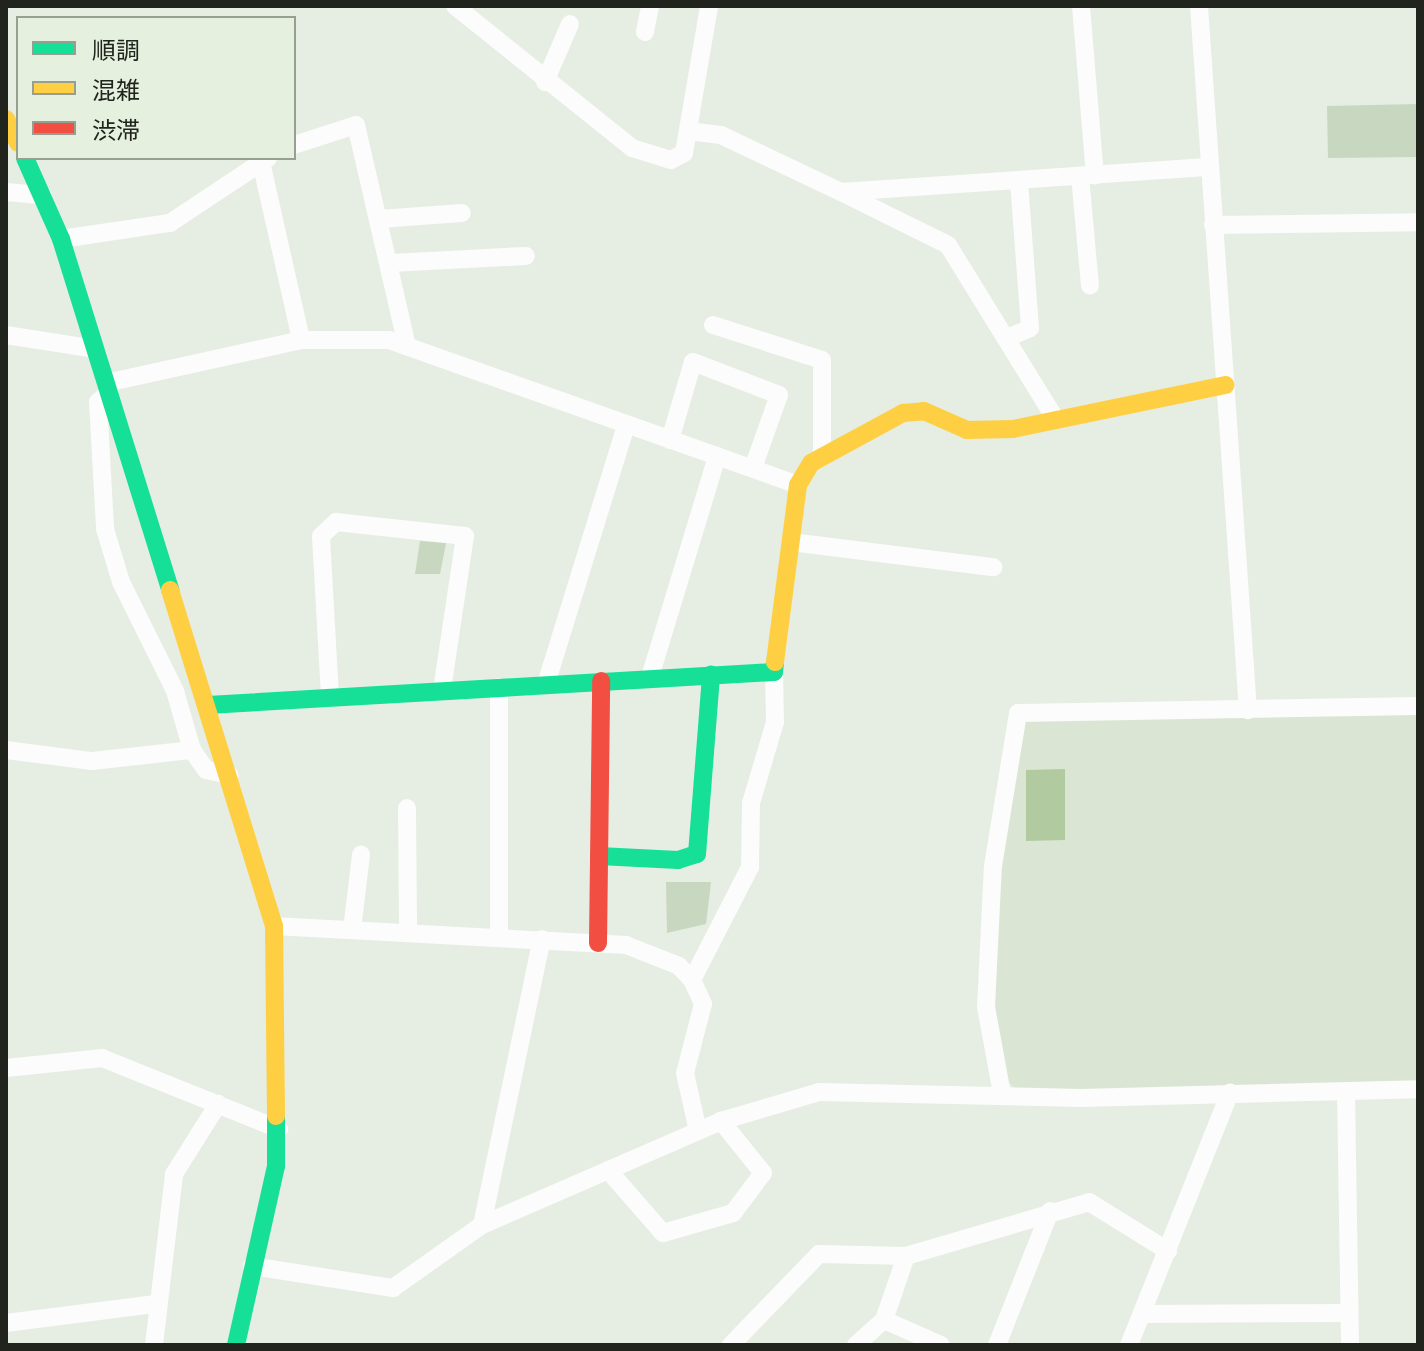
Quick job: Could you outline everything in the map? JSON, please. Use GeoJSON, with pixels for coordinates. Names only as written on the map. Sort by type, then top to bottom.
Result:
{"type":"FeatureCollection","features":[{"type":"Feature","properties":{"kind":"street"},"geometry":{"type":"LineString","coordinates":[[455,6],[545,82],[632,148],[671,160],[684,153],[709,6]]}},
{"type":"Feature","properties":{"kind":"street"},"geometry":{"type":"LineString","coordinates":[[645,32],[650,6]]}},
{"type":"Feature","properties":{"kind":"street"},"geometry":{"type":"LineString","coordinates":[[1081,6],[1090,286]]}},
{"type":"Feature","properties":{"kind":"street"},"geometry":{"type":"LineString","coordinates":[[1199,6],[1248,710]]}},
{"type":"Feature","properties":{"kind":"street"},"geometry":{"type":"LineString","coordinates":[[545,82],[570,24]]}},
{"type":"Feature","properties":{"kind":"street"},"geometry":{"type":"LineString","coordinates":[[6,119],[16,139]]}},
{"type":"Feature","properties":{"kind":"street"},"geometry":{"type":"LineString","coordinates":[[296,144],[356,125],[391,263],[407,346]]}},
{"type":"Feature","properties":{"kind":"street"},"geometry":{"type":"LineString","coordinates":[[688,131],[721,135],[948,245],[1055,418]]}},
{"type":"Feature","properties":{"kind":"street"},"geometry":{"type":"LineString","coordinates":[[26,160],[61,239],[208,705],[274,926],[279,1129],[236,1345]]}},
{"type":"Feature","properties":{"kind":"street"},"geometry":{"type":"LineString","coordinates":[[61,239],[170,223],[264,160],[301,340]]}},
{"type":"Feature","properties":{"kind":"street"},"geometry":{"type":"LineString","coordinates":[[841,192],[1210,167]]}},
{"type":"Feature","properties":{"kind":"street"},"geometry":{"type":"LineString","coordinates":[[1007,338],[1030,328],[1019,180]]}},
{"type":"Feature","properties":{"kind":"street"},"geometry":{"type":"LineString","coordinates":[[6,192],[43,195]]}},
{"type":"Feature","properties":{"kind":"street"},"geometry":{"type":"LineString","coordinates":[[379,219],[462,213]]}},
{"type":"Feature","properties":{"kind":"street"},"geometry":{"type":"LineString","coordinates":[[1213,225],[1418,222]]}},
{"type":"Feature","properties":{"kind":"street"},"geometry":{"type":"LineString","coordinates":[[391,263],[526,256]]}},
{"type":"Feature","properties":{"kind":"street"},"geometry":{"type":"LineString","coordinates":[[713,325],[822,360],[822,457]]}},
{"type":"Feature","properties":{"kind":"street"},"geometry":{"type":"LineString","coordinates":[[6,335],[95,349]]}},
{"type":"Feature","properties":{"kind":"street"},"geometry":{"type":"LineString","coordinates":[[229,775],[206,770],[192,750],[105,529],[98,402],[108,388],[301,340],[407,346],[798,485]]}},
{"type":"Feature","properties":{"kind":"street"},"geometry":{"type":"LineString","coordinates":[[670,440],[693,362],[779,395],[753,468]]}},
{"type":"Feature","properties":{"kind":"street"},"geometry":{"type":"LineString","coordinates":[[692,980],[750,867],[751,803],[775,722],[774,672],[798,485],[822,457],[903,413],[924,411],[967,430],[1013,429],[1225,385]]}},
{"type":"Feature","properties":{"kind":"street"},"geometry":{"type":"LineString","coordinates":[[546,684],[626,425]]}},
{"type":"Feature","properties":{"kind":"street"},"geometry":{"type":"LineString","coordinates":[[650,677],[717,456]]}},
{"type":"Feature","properties":{"kind":"street"},"geometry":{"type":"LineString","coordinates":[[330,697],[321,536],[336,522],[465,536],[442,690]]}},
{"type":"Feature","properties":{"kind":"street"},"geometry":{"type":"LineString","coordinates":[[791,542],[993,567]]}},
{"type":"Feature","properties":{"kind":"street"},"geometry":{"type":"LineString","coordinates":[[208,705],[774,672]]}},
{"type":"Feature","properties":{"kind":"street"},"geometry":{"type":"LineString","coordinates":[[599,856],[678,860],[697,854],[711,675]]}},
{"type":"Feature","properties":{"kind":"street"},"geometry":{"type":"LineString","coordinates":[[598,943],[601,681]]}},
{"type":"Feature","properties":{"kind":"street"},"geometry":{"type":"LineString","coordinates":[[499,687],[499,937]]}},
{"type":"Feature","properties":{"kind":"street"},"geometry":{"type":"LineString","coordinates":[[1002,1094],[986,1007],[993,866],[1018,713],[1418,706]]}},
{"type":"Feature","properties":{"kind":"street"},"geometry":{"type":"LineString","coordinates":[[6,750],[92,761],[192,750]]}},
{"type":"Feature","properties":{"kind":"street"},"geometry":{"type":"LineString","coordinates":[[407,808],[408,933]]}},
{"type":"Feature","properties":{"kind":"street"},"geometry":{"type":"LineString","coordinates":[[352,930],[361,855]]}},
{"type":"Feature","properties":{"kind":"street"},"geometry":{"type":"LineString","coordinates":[[274,926],[542,939],[651,951],[692,980],[703,1004],[685,1073],[698,1131]]}},
{"type":"Feature","properties":{"kind":"street"},"geometry":{"type":"LineString","coordinates":[[482,1225],[542,939]]}},
{"type":"Feature","properties":{"kind":"street"},"geometry":{"type":"LineString","coordinates":[[6,1068],[102,1058],[279,1129]]}},
{"type":"Feature","properties":{"kind":"street"},"geometry":{"type":"LineString","coordinates":[[252,1266],[393,1288],[482,1225],[721,1121],[819,1092],[1002,1094],[1418,1089]]}},
{"type":"Feature","properties":{"kind":"street"},"geometry":{"type":"LineString","coordinates":[[1346,1091],[1350,1345]]}},
{"type":"Feature","properties":{"kind":"street"},"geometry":{"type":"LineString","coordinates":[[1129,1345],[1230,1092]]}},
{"type":"Feature","properties":{"kind":"street"},"geometry":{"type":"LineString","coordinates":[[154,1345],[154,1304],[174,1174],[218,1104]]}},
{"type":"Feature","properties":{"kind":"street"},"geometry":{"type":"LineString","coordinates":[[608,1170],[663,1233],[733,1213],[763,1173],[721,1121]]}},
{"type":"Feature","properties":{"kind":"street"},"geometry":{"type":"LineString","coordinates":[[731,1345],[819,1254],[906,1256],[989,1236],[1050,1211],[1089,1202],[1168,1251]]}},
{"type":"Feature","properties":{"kind":"street"},"geometry":{"type":"LineString","coordinates":[[997,1345],[1050,1211]]}},
{"type":"Feature","properties":{"kind":"street"},"geometry":{"type":"LineString","coordinates":[[856,1345],[884,1320],[906,1256]]}},
{"type":"Feature","properties":{"kind":"street"},"geometry":{"type":"LineString","coordinates":[[6,1323],[154,1304]]}},
{"type":"Feature","properties":{"kind":"street"},"geometry":{"type":"LineString","coordinates":[[1142,1314],[1349,1313]]}},
{"type":"Feature","properties":{"kind":"street"},"geometry":{"type":"LineString","coordinates":[[884,1320],[941,1345]]}},
{"type":"Feature","properties":{"kind":"shaded area"},"geometry":{"type":"Polygon","coordinates":[[[1418,104],[1418,157],[1328,158],[1327,106],[1418,104]]]}},
{"type":"Feature","properties":{"kind":"shaded area"},"geometry":{"type":"Polygon","coordinates":[[[420,541],[446,543],[440,574],[415,574],[420,541]]]}},
{"type":"Feature","properties":{"kind":"shaded area"},"geometry":{"type":"Polygon","coordinates":[[[1418,712],[1418,1084],[1087,1091],[1015,1088],[1005,1079],[991,1014],[998,879],[1026,720],[1418,712]]]}},
{"type":"Feature","properties":{"kind":"shaded area"},"geometry":{"type":"Polygon","coordinates":[[[1065,769],[1065,840],[1026,841],[1026,770],[1065,769]]]}},
{"type":"Feature","properties":{"kind":"shaded area"},"geometry":{"type":"Polygon","coordinates":[[[666,882],[711,882],[706,924],[667,933],[666,882]]]}},
{"type":"Feature","properties":{"kind":"traffic: fast"},"geometry":{"type":"LineString","coordinates":[[26,160],[61,239],[170,590]]}},
{"type":"Feature","properties":{"kind":"traffic: fast"},"geometry":{"type":"LineString","coordinates":[[208,705],[774,672],[775,662]]}},
{"type":"Feature","properties":{"kind":"traffic: fast"},"geometry":{"type":"LineString","coordinates":[[599,856],[678,860],[697,854],[711,675]]}},
{"type":"Feature","properties":{"kind":"traffic: fast"},"geometry":{"type":"LineString","coordinates":[[236,1345],[276,1166],[276,1116]]}},
{"type":"Feature","properties":{"kind":"traffic: slow"},"geometry":{"type":"LineString","coordinates":[[6,119],[16,139]]}},
{"type":"Feature","properties":{"kind":"traffic: slow"},"geometry":{"type":"LineString","coordinates":[[775,662],[798,485],[811,463],[903,413],[924,411],[967,430],[1013,429],[1225,385]]}},
{"type":"Feature","properties":{"kind":"traffic: slow"},"geometry":{"type":"LineString","coordinates":[[170,590],[274,926],[276,1116]]}},
{"type":"Feature","properties":{"kind":"traffic: jam"},"geometry":{"type":"LineString","coordinates":[[598,943],[601,681]]}}]}
